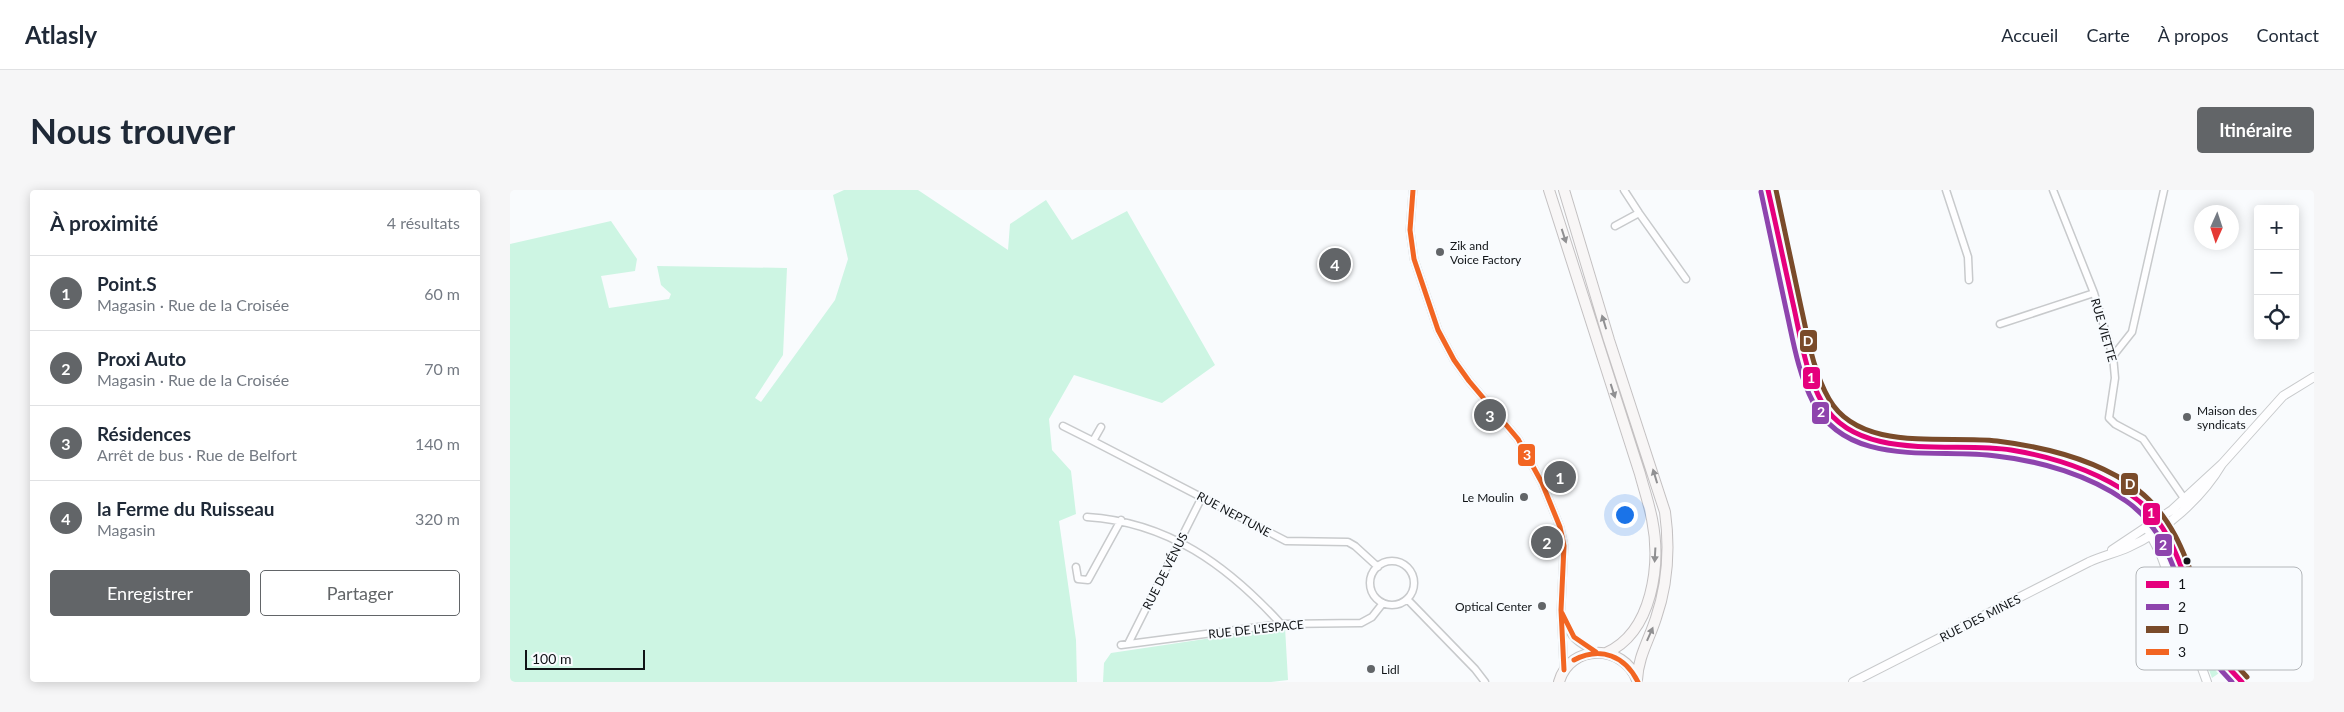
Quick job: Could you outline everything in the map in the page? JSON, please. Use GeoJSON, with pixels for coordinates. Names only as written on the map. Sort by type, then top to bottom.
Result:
{"type":"FeatureCollection","features":[{"type":"Feature","properties":{"kind":"main road"},"geometry":{"type":"LineString","coordinates":[[1549,190],[1640,474],[1652,520],[1655,545],[1654,570],[1644,611],[1623,644],[1601,653],[1578,658],[1559,678]]}},
{"type":"Feature","properties":{"kind":"main road"},"geometry":{"type":"LineString","coordinates":[[1564,190],[1609,340],[1665,512],[1668,535],[1666,581],[1656,620],[1640,656],[1638,681]]}},
{"type":"Feature","properties":{"kind":"main road"},"geometry":{"type":"LineString","coordinates":[[1601,653],[1618,657],[1628,664],[1638,681]]}},
{"type":"Feature","properties":{"kind":"street"},"geometry":{"type":"LineString","coordinates":[[1413,190],[1410,230],[1414,259],[1438,330],[1454,360],[1469,381],[1518,439],[1542,483],[1560,527],[1564,546],[1559,678]]}},
{"type":"Feature","properties":{"kind":"street"},"geometry":{"type":"LineString","coordinates":[[1624,190],[1638,213],[1686,279]]}},
{"type":"Feature","properties":{"kind":"street"},"geometry":{"type":"LineString","coordinates":[[1768,190],[1805,360],[1823,403],[1833,417],[1851,431],[1871,440],[1897,444],[1993,448],[2032,454],[2110,482],[2133,496],[2160,524],[2176,552],[2182,567]]}},
{"type":"Feature","properties":{"kind":"street"},"geometry":{"type":"LineString","coordinates":[[1946,190],[1968,258],[1969,280]]}},
{"type":"Feature","properties":{"kind":"street","name":"RUE VIETTE"},"geometry":{"type":"LineString","coordinates":[[2053,190],[2094,293],[2113,356],[2115,378],[2109,418],[2115,424],[2142,439],[2186,502]]}},
{"type":"Feature","properties":{"kind":"street"},"geometry":{"type":"LineString","coordinates":[[2113,356],[2132,332],[2164,190]]}},
{"type":"Feature","properties":{"kind":"street"},"geometry":{"type":"LineString","coordinates":[[1615,226],[1638,213]]}},
{"type":"Feature","properties":{"kind":"street"},"geometry":{"type":"LineString","coordinates":[[2000,324],[2094,293]]}},
{"type":"Feature","properties":{"kind":"street","name":"RUE DES MINES"},"geometry":{"type":"LineString","coordinates":[[1853,682],[2149,532],[2186,502],[2216,474],[2222,464],[2282,396],[2314,377]]}},
{"type":"Feature","properties":{"kind":"street","name":"RUE NEPTUNE"},"geometry":{"type":"LineString","coordinates":[[1063,426],[1286,541],[1348,542],[1378,566]]}},
{"type":"Feature","properties":{"kind":"street"},"geometry":{"type":"LineString","coordinates":[[1093,441],[1101,427]]}},
{"type":"Feature","properties":{"kind":"street","name":"RUE DE VÉNUS"},"geometry":{"type":"LineString","coordinates":[[1125,645],[1202,497]]}},
{"type":"Feature","properties":{"kind":"street"},"geometry":{"type":"LineString","coordinates":[[1087,517],[1135,523],[1180,541],[1240,583],[1281,624]]}},
{"type":"Feature","properties":{"kind":"street"},"geometry":{"type":"LineString","coordinates":[[1076,566],[1078,579],[1088,580],[1121,520]]}},
{"type":"Feature","properties":{"kind":"street"},"geometry":{"type":"LineString","coordinates":[[2149,532],[2165,567]]}},
{"type":"Feature","properties":{"kind":"street"},"geometry":{"type":"LineString","coordinates":[[1391,561],[1406,566],[1410,571],[1414,586],[1407,599],[1398,604],[1383,603],[1378,599],[1371,589],[1371,577],[1378,566],[1391,561]]}},
{"type":"Feature","properties":{"kind":"street"},"geometry":{"type":"LineString","coordinates":[[1407,599],[1475,669],[1485,682]]}},
{"type":"Feature","properties":{"kind":"street","name":"RUE DE L'ESPACE"},"geometry":{"type":"LineString","coordinates":[[1125,645],[1281,624],[1361,623],[1372,617],[1383,603]]}},
{"type":"Feature","properties":{"kind":"street"},"geometry":{"type":"LineString","coordinates":[[1561,610],[1569,634],[1580,644],[1601,653]]}},
{"type":"Feature","properties":{"kind":"street"},"geometry":{"type":"LineString","coordinates":[[2203,670],[2207,682]]}},
{"type":"Feature","properties":{"kind":"street"},"geometry":{"type":"LineString","coordinates":[[2228,670],[2242,682]]}},
{"type":"Feature","properties":{"kind":"green space"},"geometry":{"type":"Polygon","coordinates":[[[844,190],[918,190],[1008,250],[1010,224],[1046,200],[1072,240],[1127,211],[1215,365],[1162,403],[1074,375],[1049,419],[1052,450],[1071,471],[1076,514],[1059,521],[1076,640],[1077,682],[510,682],[510,244],[611,221],[637,259],[635,271],[601,276],[609,308],[669,299],[671,294],[661,285],[657,266],[787,268],[783,355],[755,398],[761,402],[835,300],[848,259],[833,195],[844,190]]]}},
{"type":"Feature","properties":{"kind":"green space"},"geometry":{"type":"Polygon","coordinates":[[[1285,627],[1288,680],[1271,682],[1103,682],[1104,663],[1111,653],[1285,627]]]}},
{"type":"Feature","properties":{"kind":"green space"},"geometry":{"type":"Polygon","coordinates":[[[2209,670],[2221,670],[2222,671],[2212,678],[2209,670]]]}},
{"type":"Feature","properties":{"kind":"transit line","name":"3"},"geometry":{"type":"LineString","coordinates":[[1413,190],[1410,230],[1414,259],[1438,330],[1454,360],[1469,381],[1518,439],[1542,483],[1560,527],[1564,546],[1561,610],[1564,670]]}},
{"type":"Feature","properties":{"kind":"transit line","name":"1"},"geometry":{"type":"LineString","coordinates":[[1768,190],[1808,369],[1823,404],[1839,423],[1860,435],[1883,442],[1909,446],[2011,450],[2058,461],[2089,472],[2118,486],[2147,509],[2171,542],[2181,567]]}},
{"type":"Feature","properties":{"kind":"transit line","name":"D"},"geometry":{"type":"LineString","coordinates":[[1776,190],[1815,366],[1829,399],[1843,416],[1861,428],[1882,434],[1905,438],[1997,441],[2052,451],[2089,463],[2123,480],[2154,504],[2177,538],[2189,567]]}},
{"type":"Feature","properties":{"kind":"transit line","name":"2"},"geometry":{"type":"LineString","coordinates":[[1761,192],[1800,368],[1813,402],[1828,423],[1848,438],[1870,446],[1895,451],[1972,454],[2013,458],[2030,461],[2080,477],[2112,492],[2142,514],[2165,547],[2173,567]]}},
{"type":"Feature","properties":{"kind":"transit line","name":"3"},"geometry":{"type":"LineString","coordinates":[[1562,613],[1574,637],[1596,652]]}},
{"type":"Feature","properties":{"kind":"transit line","name":"3"},"geometry":{"type":"LineString","coordinates":[[1574,660],[1594,654],[1611,656],[1626,666],[1638,682]]}},
{"type":"Feature","properties":{"kind":"transit line","name":"2"},"geometry":{"type":"LineString","coordinates":[[2221,670],[2232,682]]}},
{"type":"Feature","properties":{"kind":"transit line","name":"1"},"geometry":{"type":"LineString","coordinates":[[2231,670],[2242,682]]}},
{"type":"Feature","properties":{"kind":"transit line","name":"D"},"geometry":{"type":"LineString","coordinates":[[2241,670],[2247,677]]}},
{"type":"Feature","properties":{"kind":"place","name":"Zik and Voice Factory"},"geometry":{"type":"Point","coordinates":[1440,252]}},
{"type":"Feature","properties":{"kind":"place","name":"la Ferme du Ruisseau"},"geometry":{"type":"Point","coordinates":[1335,264]}},
{"type":"Feature","properties":{"kind":"place","name":"Résidences"},"geometry":{"type":"Point","coordinates":[1490,415]}},
{"type":"Feature","properties":{"kind":"place","name":"Maison des syndicats"},"geometry":{"type":"Point","coordinates":[2187,417]}},
{"type":"Feature","properties":{"kind":"place","name":"Point.S"},"geometry":{"type":"Point","coordinates":[1560,477]}},
{"type":"Feature","properties":{"kind":"place","name":"Le Moulin"},"geometry":{"type":"Point","coordinates":[1524,497]}},
{"type":"Feature","properties":{"kind":"place","name":"Proxi Auto"},"geometry":{"type":"Point","coordinates":[1547,542]}},
{"type":"Feature","properties":{"kind":"place","name":"Optical Center"},"geometry":{"type":"Point","coordinates":[1542,606]}},
{"type":"Feature","properties":{"kind":"place","name":"Lidl"},"geometry":{"type":"Point","coordinates":[1371,669]}}]}
